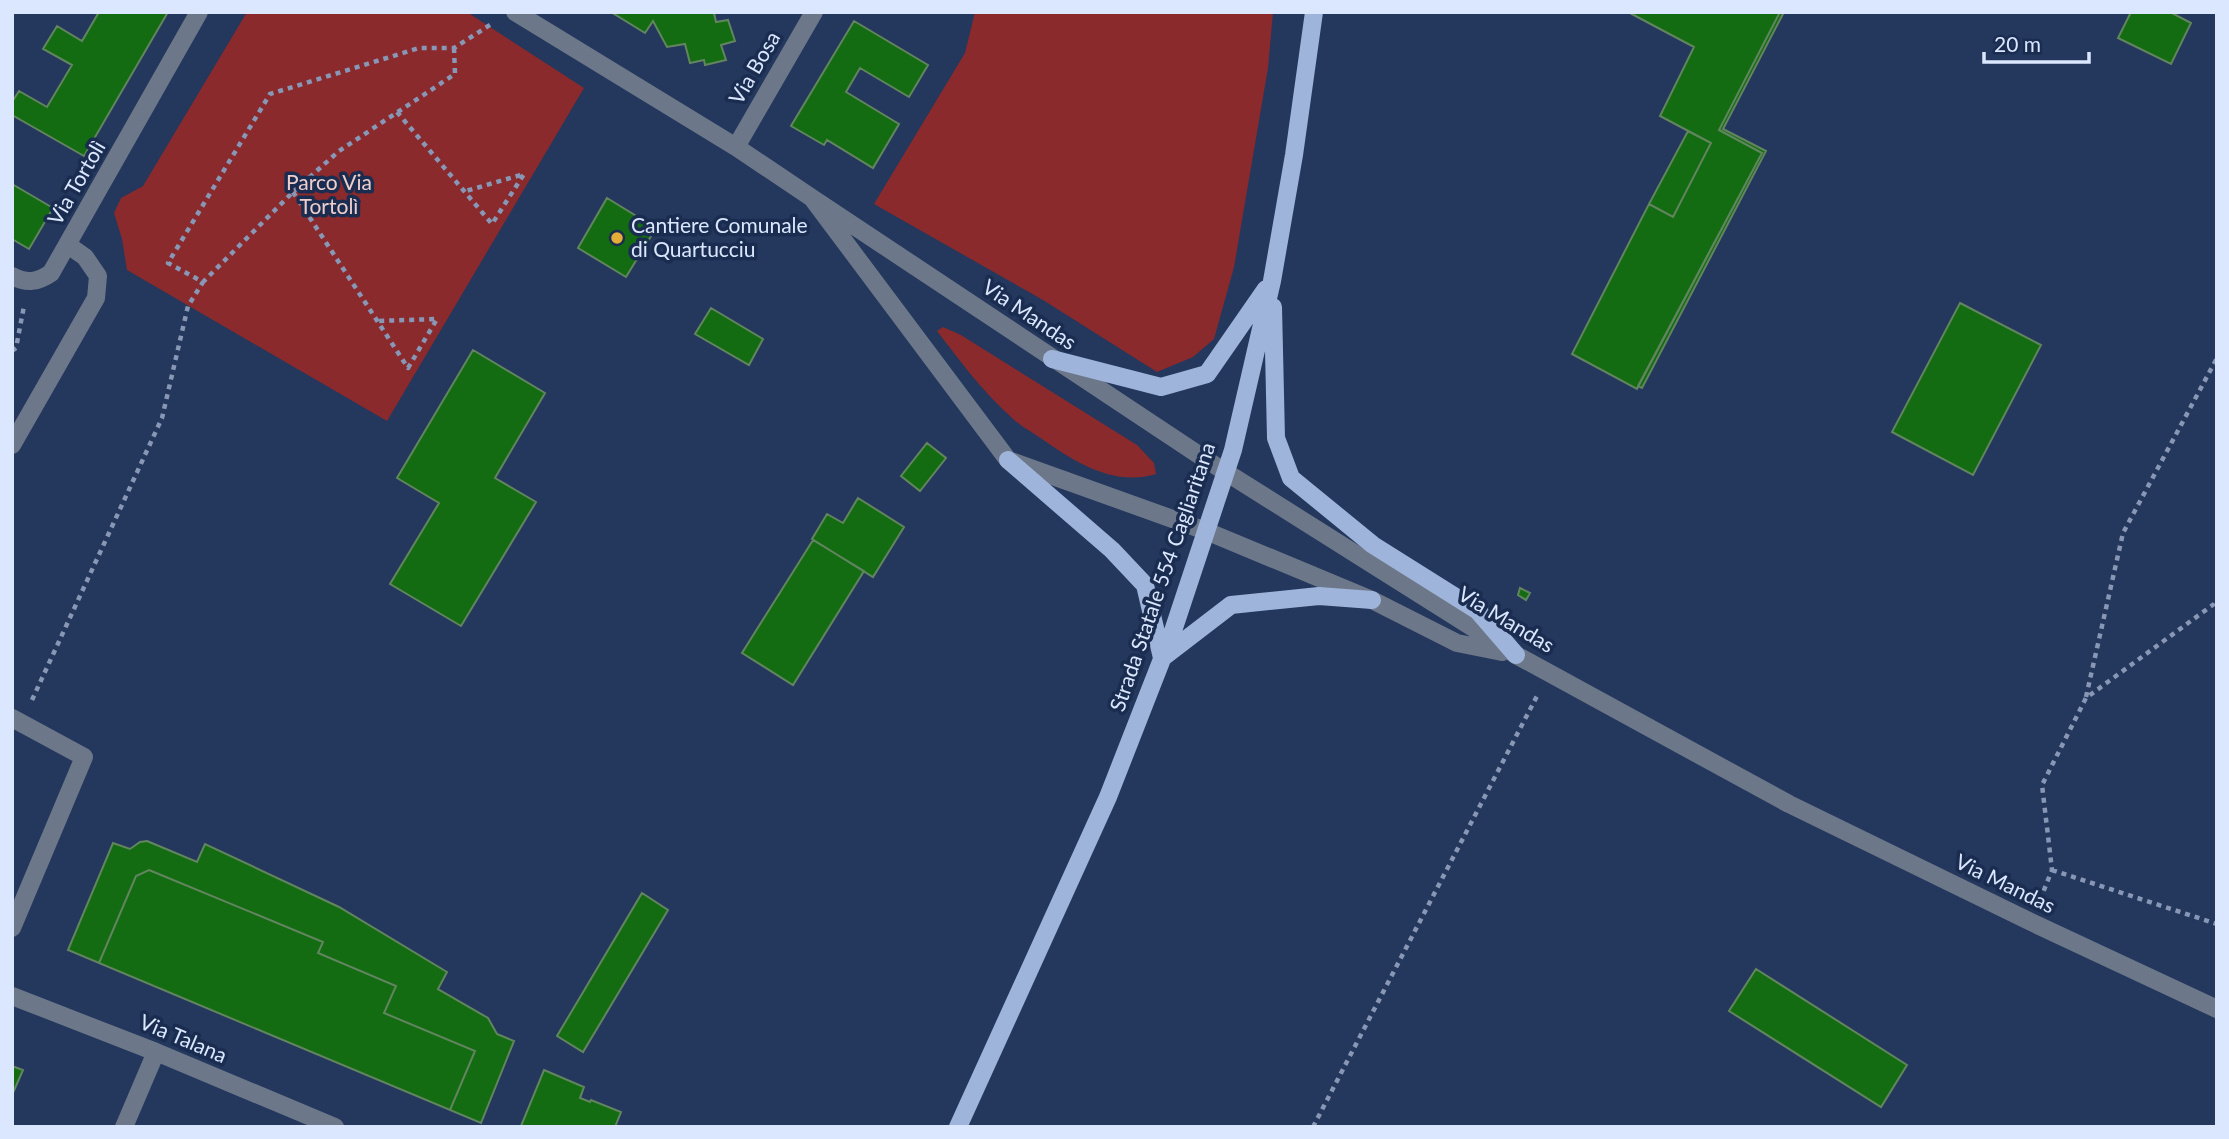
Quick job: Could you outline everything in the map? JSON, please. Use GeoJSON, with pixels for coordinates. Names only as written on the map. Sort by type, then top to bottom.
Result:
{"type":"FeatureCollection","features":[{"type":"Feature","properties":{"kind":"main road","name":"Strada Statale 554 Cagliaritana"},"geometry":{"type":"LineString","coordinates":[[958,1127],[1108,797],[1162,658],[1233,450],[1272,281],[1294,155],[1314,12]]}},
{"type":"Feature","properties":{"kind":"main road"},"geometry":{"type":"LineString","coordinates":[[1052,359],[1161,387],[1207,374],[1272,281]]}},
{"type":"Feature","properties":{"kind":"main road"},"geometry":{"type":"LineString","coordinates":[[1272,281],[1276,438],[1291,478],[1373,545],[1478,611],[1516,655]]}},
{"type":"Feature","properties":{"kind":"main road"},"geometry":{"type":"LineString","coordinates":[[1007,460],[1112,550],[1145,585],[1162,658],[1231,605],[1319,596],[1372,600]]}},
{"type":"Feature","properties":{"kind":"street","name":"Via Tortolì"},"geometry":{"type":"LineString","coordinates":[[12,445],[96,298],[98,276],[85,257],[68,245],[200,12]]}},
{"type":"Feature","properties":{"kind":"street","name":"Via Bosa"},"geometry":{"type":"LineString","coordinates":[[736,147],[814,12]]}},
{"type":"Feature","properties":{"kind":"street"},"geometry":{"type":"LineString","coordinates":[[507,15],[736,147]]}},
{"type":"Feature","properties":{"kind":"street","name":"Via Mandas"},"geometry":{"type":"LineString","coordinates":[[736,147],[1052,359],[1516,655],[1789,804],[2217,1009]]}},
{"type":"Feature","properties":{"kind":"street"},"geometry":{"type":"LineString","coordinates":[[813,198],[1007,460],[1206,531],[1372,600],[1457,643],[1516,655]]}},
{"type":"Feature","properties":{"kind":"street"},"geometry":{"type":"LineString","coordinates":[[17,278],[38,281],[51,273],[68,245]]}},
{"type":"Feature","properties":{"kind":"street"},"geometry":{"type":"LineString","coordinates":[[12,928],[84,757],[17,720]]}},
{"type":"Feature","properties":{"kind":"street","name":"Via Talana"},"geometry":{"type":"LineString","coordinates":[[12,996],[156,1052],[335,1127]]}},
{"type":"Feature","properties":{"kind":"street"},"geometry":{"type":"LineString","coordinates":[[124,1127],[156,1052]]}},
{"type":"Feature","properties":{"kind":"path"},"geometry":{"type":"LineString","coordinates":[[203,282],[168,263],[270,94],[419,48],[454,48],[507,15]]}},
{"type":"Feature","properties":{"kind":"path"},"geometry":{"type":"LineString","coordinates":[[17,720],[162,418],[188,306],[203,282],[293,192],[339,151],[455,74],[454,48]]}},
{"type":"Feature","properties":{"kind":"path"},"geometry":{"type":"LineString","coordinates":[[397,112],[492,223],[524,174],[466,191]]}},
{"type":"Feature","properties":{"kind":"path"},"geometry":{"type":"LineString","coordinates":[[293,192],[408,368],[438,319],[378,321]]}},
{"type":"Feature","properties":{"kind":"path"},"geometry":{"type":"LineString","coordinates":[[12,351],[16,348],[24,311],[17,278]]}},
{"type":"Feature","properties":{"kind":"path"},"geometry":{"type":"LineString","coordinates":[[2031,922],[2052,870],[2042,785],[2086,698],[2123,533],[2217,358]]}},
{"type":"Feature","properties":{"kind":"path"},"geometry":{"type":"LineString","coordinates":[[2086,698],[2214,604],[2217,598]]}},
{"type":"Feature","properties":{"kind":"path"},"geometry":{"type":"LineString","coordinates":[[1313,1127],[1548,673]]}},
{"type":"Feature","properties":{"kind":"path"},"geometry":{"type":"LineString","coordinates":[[2052,870],[2217,923]]}},
{"type":"Feature","properties":{"kind":"green space","name":"Parco Via Tortolì"},"geometry":{"type":"Polygon","coordinates":[[[247,12],[467,12],[584,88],[387,421],[127,270],[114,213],[121,198],[143,186],[247,12]]]}},
{"type":"Feature","properties":{"kind":"green space"},"geometry":{"type":"Polygon","coordinates":[[[975,12],[1273,12],[1268,68],[1234,267],[1214,339],[1193,357],[1157,372],[1043,300],[874,204],[965,53],[975,12]]]}},
{"type":"Feature","properties":{"kind":"green space"},"geometry":{"type":"Polygon","coordinates":[[[943,327],[961,335],[1137,445],[1154,463],[1156,474],[1125,477],[1096,470],[1081,464],[1022,426],[991,397],[963,365],[937,331],[943,327]]]}},
{"type":"Feature","properties":{"kind":"building"},"geometry":{"type":"Polygon","coordinates":[[[99,12],[168,12],[84,156],[12,115],[12,102],[19,91],[47,107],[72,65],[43,49],[57,26],[82,41],[99,12]]]}},
{"type":"Feature","properties":{"kind":"building"},"geometry":{"type":"Polygon","coordinates":[[[611,12],[714,13],[716,22],[728,20],[735,41],[721,45],[726,60],[705,65],[704,60],[690,63],[685,44],[667,47],[653,21],[645,33],[611,12]]]}},
{"type":"Feature","properties":{"kind":"building"},"geometry":{"type":"Polygon","coordinates":[[[1628,12],[1780,12],[1719,130],[1762,153],[1637,389],[1572,354],[1649,204],[1673,217],[1711,143],[1660,116],[1694,47],[1628,12]]]}},
{"type":"Feature","properties":{"kind":"building"},"geometry":{"type":"Polygon","coordinates":[[[1780,12],[1784,12],[1723,129],[1766,151],[1642,388],[1638,386],[1762,153],[1719,130],[1780,12]]]}},
{"type":"Feature","properties":{"kind":"building"},"geometry":{"type":"Polygon","coordinates":[[[2131,12],[2170,12],[2191,23],[2171,64],[2118,38],[2131,12]]]}},
{"type":"Feature","properties":{"kind":"building"},"geometry":{"type":"Polygon","coordinates":[[[854,21],[928,65],[909,97],[860,68],[846,92],[899,124],[873,168],[827,140],[824,145],[791,126],[854,21]]]}},
{"type":"Feature","properties":{"kind":"building"},"geometry":{"type":"Polygon","coordinates":[[[1688,131],[1711,143],[1673,217],[1649,204],[1688,131]]]}},
{"type":"Feature","properties":{"kind":"building"},"geometry":{"type":"Polygon","coordinates":[[[12,184],[53,208],[29,249],[12,239],[12,184]]]}},
{"type":"Feature","properties":{"kind":"building","name":"Cantiere Comunale di Quartucciu"},"geometry":{"type":"Polygon","coordinates":[[[607,198],[656,228],[626,277],[578,248],[607,198]]]}},
{"type":"Feature","properties":{"kind":"building"},"geometry":{"type":"Polygon","coordinates":[[[1960,303],[2041,345],[1973,475],[1892,432],[1960,303]]]}},
{"type":"Feature","properties":{"kind":"building"},"geometry":{"type":"Polygon","coordinates":[[[711,308],[763,339],[749,365],[695,334],[711,308]]]}},
{"type":"Feature","properties":{"kind":"building"},"geometry":{"type":"Polygon","coordinates":[[[473,350],[545,393],[495,478],[536,502],[461,626],[390,584],[439,503],[397,478],[473,350]]]}},
{"type":"Feature","properties":{"kind":"building"},"geometry":{"type":"Polygon","coordinates":[[[927,443],[946,458],[920,491],[901,476],[927,443]]]}},
{"type":"Feature","properties":{"kind":"building"},"geometry":{"type":"Polygon","coordinates":[[[858,498],[904,527],[873,577],[812,539],[827,514],[843,523],[858,498]]]}},
{"type":"Feature","properties":{"kind":"building"},"geometry":{"type":"Polygon","coordinates":[[[813,540],[864,571],[793,685],[742,653],[813,540]]]}},
{"type":"Feature","properties":{"kind":"building"},"geometry":{"type":"Polygon","coordinates":[[[1520,588],[1530,593],[1526,600],[1518,595],[1520,588]]]}},
{"type":"Feature","properties":{"kind":"building"},"geometry":{"type":"Polygon","coordinates":[[[147,841],[197,862],[205,844],[339,907],[447,972],[438,989],[488,1018],[497,1034],[514,1041],[481,1123],[450,1110],[475,1051],[384,1013],[396,986],[318,953],[323,942],[149,870],[136,876],[99,963],[68,950],[113,843],[130,849],[147,841]]]}},
{"type":"Feature","properties":{"kind":"building"},"geometry":{"type":"Polygon","coordinates":[[[149,870],[323,942],[318,953],[396,986],[384,1013],[475,1051],[450,1110],[99,963],[136,876],[149,870]]]}},
{"type":"Feature","properties":{"kind":"building"},"geometry":{"type":"Polygon","coordinates":[[[642,893],[668,910],[583,1052],[557,1036],[642,893]]]}},
{"type":"Feature","properties":{"kind":"building"},"geometry":{"type":"Polygon","coordinates":[[[1756,969],[1907,1065],[1881,1107],[1729,1011],[1756,969]]]}},
{"type":"Feature","properties":{"kind":"building"},"geometry":{"type":"Polygon","coordinates":[[[12,1066],[23,1070],[12,1095],[12,1066]]]}},
{"type":"Feature","properties":{"kind":"building"},"geometry":{"type":"Polygon","coordinates":[[[544,1070],[584,1087],[580,1098],[621,1112],[615,1127],[521,1126],[544,1070]]]}},
{"type":"Feature","properties":{"kind":"place","name":"Cantiere Comunale di Quartucciu"},"geometry":{"type":"Point","coordinates":[617,238]}}]}
